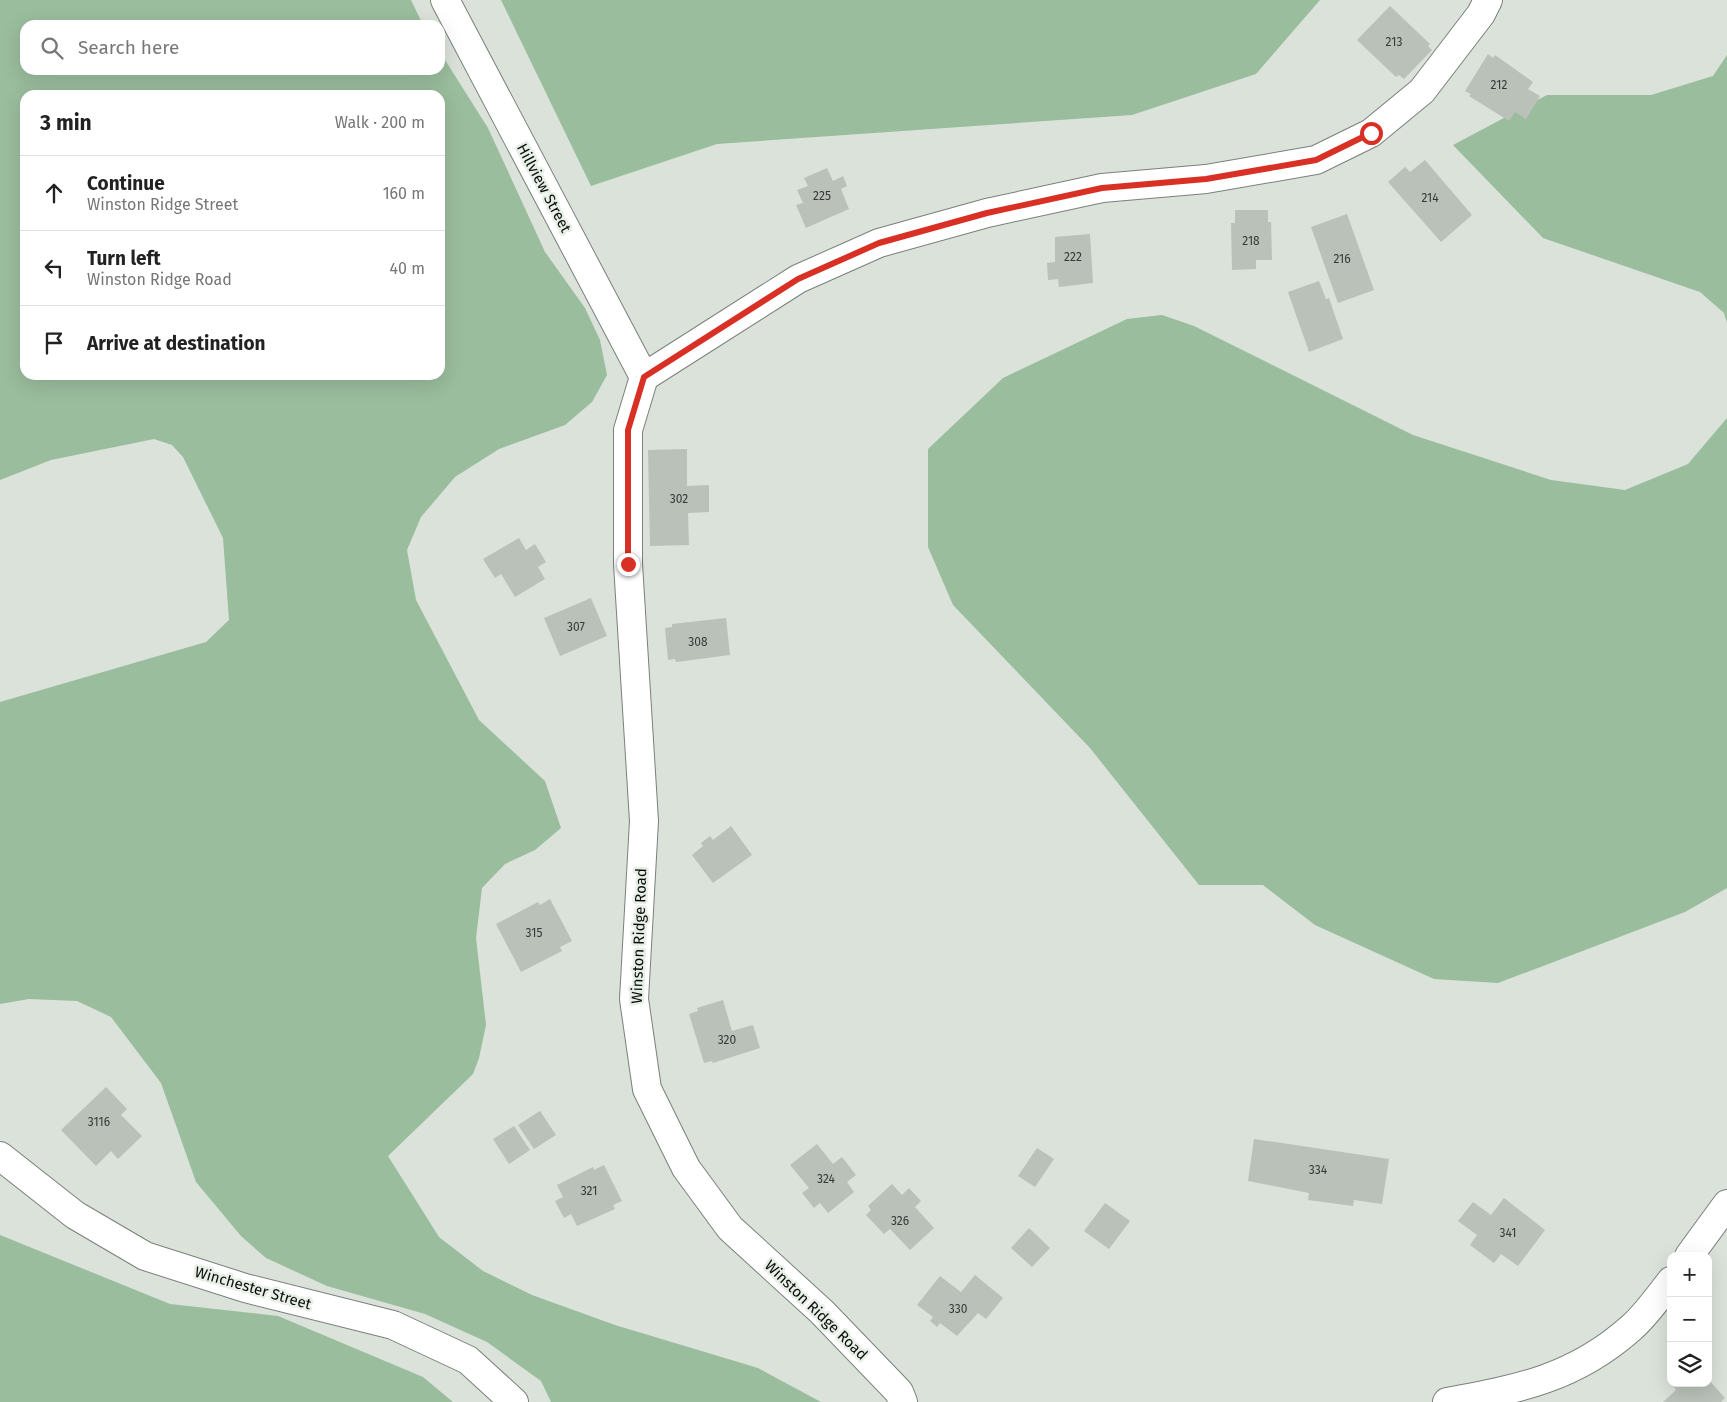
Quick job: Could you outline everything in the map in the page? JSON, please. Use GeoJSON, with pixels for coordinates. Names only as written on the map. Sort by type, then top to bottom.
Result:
{"type":"FeatureCollection","features":[{"type":"Feature","properties":{"kind":"street","name":"Hillview Street"},"geometry":{"type":"LineString","coordinates":[[445,0],[644,377]]}},
{"type":"Feature","properties":{"kind":"street"},"geometry":{"type":"LineString","coordinates":[[644,377],[798,279],[879,243],[987,213],[1102,188],[1206,179],[1316,160],[1371,133],[1422,90],[1481,14],[1488,0]]}},
{"type":"Feature","properties":{"kind":"street","name":"Winston Ridge Road"},"geometry":{"type":"LineString","coordinates":[[644,377],[628,430],[628,564],[644,821],[634,999],[647,1089],[686,1168],[730,1228],[822,1312],[899,1392],[903,1402]]}},
{"type":"Feature","properties":{"kind":"street","name":"Winchester Street"},"geometry":{"type":"LineString","coordinates":[[0,1156],[75,1215],[145,1256],[245,1288],[393,1325],[468,1360],[514,1402]]}},
{"type":"Feature","properties":{"kind":"street"},"geometry":{"type":"LineString","coordinates":[[1692,1252],[1727,1204]]}},
{"type":"Feature","properties":{"kind":"street"},"geometry":{"type":"LineString","coordinates":[[1447,1402],[1495,1394],[1559,1376],[1588,1360],[1633,1327],[1667,1286]]}},
{"type":"Feature","properties":{"kind":"green space"},"geometry":{"type":"Polygon","coordinates":[[[0,0],[411,0],[421,20],[20,20],[20,75],[445,75],[445,60],[488,128],[545,252],[585,308],[600,340],[607,375],[592,402],[565,425],[499,449],[455,477],[421,517],[407,550],[416,600],[479,720],[545,781],[561,828],[535,850],[505,864],[482,888],[476,938],[486,1025],[479,1058],[473,1074],[388,1156],[439,1237],[483,1271],[532,1295],[615,1325],[758,1368],[821,1402],[551,1402],[541,1381],[487,1342],[425,1314],[327,1286],[266,1258],[241,1236],[196,1182],[161,1083],[111,1017],[77,1001],[29,999],[0,1004],[0,702],[206,642],[229,620],[223,538],[183,457],[172,445],[154,439],[51,460],[0,480],[0,0]]]}},
{"type":"Feature","properties":{"kind":"green space"},"geometry":{"type":"Polygon","coordinates":[[[501,0],[1320,0],[1256,74],[1132,115],[717,144],[591,186],[501,0]]]}},
{"type":"Feature","properties":{"kind":"green space"},"geometry":{"type":"Polygon","coordinates":[[[1727,55],[1727,323],[1724,313],[1700,292],[1543,238],[1453,145],[1547,95],[1651,95],[1713,76],[1727,55]]]}},
{"type":"Feature","properties":{"kind":"green space"},"geometry":{"type":"Polygon","coordinates":[[[1162,315],[1194,326],[1413,435],[1551,480],[1625,490],[1688,464],[1727,418],[1727,888],[1685,912],[1498,983],[1434,979],[1315,925],[1263,885],[1199,885],[1090,748],[953,605],[928,547],[928,449],[1003,378],[1127,319],[1162,315]]]}},
{"type":"Feature","properties":{"kind":"green space"},"geometry":{"type":"Polygon","coordinates":[[[0,1235],[170,1304],[278,1316],[423,1377],[453,1402],[0,1402],[0,1235]]]}},
{"type":"Feature","properties":{"kind":"building"},"geometry":{"type":"Polygon","coordinates":[[[1390,6],[1430,44],[1428,46],[1432,50],[1404,79],[1399,75],[1396,77],[1357,40],[1390,6]]]}},
{"type":"Feature","properties":{"kind":"building"},"geometry":{"type":"Polygon","coordinates":[[[1488,54],[1493,58],[1495,55],[1533,82],[1528,89],[1540,96],[1526,119],[1515,112],[1509,121],[1469,96],[1471,94],[1465,91],[1488,54]]]}},
{"type":"Feature","properties":{"kind":"building"},"geometry":{"type":"Polygon","coordinates":[[[1425,160],[1472,215],[1441,242],[1388,182],[1405,167],[1410,172],[1425,160]]]}},
{"type":"Feature","properties":{"kind":"building"},"geometry":{"type":"Polygon","coordinates":[[[827,168],[833,181],[843,176],[847,186],[841,189],[849,209],[806,228],[796,205],[803,203],[797,190],[808,186],[804,178],[827,168]]]}},
{"type":"Feature","properties":{"kind":"building"},"geometry":{"type":"Polygon","coordinates":[[[1235,210],[1268,210],[1268,222],[1271,222],[1272,260],[1256,260],[1256,269],[1232,270],[1231,223],[1235,223],[1235,210]]]}},
{"type":"Feature","properties":{"kind":"building"},"geometry":{"type":"Polygon","coordinates":[[[1347,214],[1374,290],[1338,303],[1311,227],[1347,214]]]}},
{"type":"Feature","properties":{"kind":"building"},"geometry":{"type":"Polygon","coordinates":[[[1090,234],[1093,283],[1059,287],[1058,279],[1048,280],[1047,263],[1055,262],[1055,237],[1090,234]]]}},
{"type":"Feature","properties":{"kind":"building"},"geometry":{"type":"Polygon","coordinates":[[[1319,281],[1326,299],[1329,298],[1343,339],[1309,352],[1288,292],[1319,281]]]}},
{"type":"Feature","properties":{"kind":"building"},"geometry":{"type":"Polygon","coordinates":[[[687,449],[687,486],[709,485],[709,512],[688,513],[689,545],[650,546],[648,450],[687,449]]]}},
{"type":"Feature","properties":{"kind":"building"},"geometry":{"type":"Polygon","coordinates":[[[519,538],[526,550],[535,544],[546,562],[538,567],[545,579],[515,597],[501,574],[495,578],[483,559],[519,538]]]}},
{"type":"Feature","properties":{"kind":"building"},"geometry":{"type":"Polygon","coordinates":[[[591,598],[607,636],[560,656],[544,618],[591,598]]]}},
{"type":"Feature","properties":{"kind":"building"},"geometry":{"type":"Polygon","coordinates":[[[726,618],[730,655],[676,662],[675,659],[668,660],[665,628],[672,627],[672,624],[726,618]]]}},
{"type":"Feature","properties":{"kind":"building"},"geometry":{"type":"Polygon","coordinates":[[[731,826],[752,855],[713,883],[692,855],[703,846],[701,843],[710,836],[713,840],[731,826]]]}},
{"type":"Feature","properties":{"kind":"building"},"geometry":{"type":"Polygon","coordinates":[[[550,899],[572,941],[560,947],[562,951],[521,972],[496,924],[538,902],[540,905],[550,899]]]}},
{"type":"Feature","properties":{"kind":"building"},"geometry":{"type":"Polygon","coordinates":[[[723,1000],[732,1031],[753,1025],[760,1048],[713,1063],[712,1061],[704,1063],[689,1014],[698,1011],[697,1008],[723,1000]]]}},
{"type":"Feature","properties":{"kind":"building"},"geometry":{"type":"Polygon","coordinates":[[[106,1087],[127,1109],[121,1115],[142,1136],[118,1159],[111,1151],[96,1166],[61,1130],[106,1087]]]}},
{"type":"Feature","properties":{"kind":"building"},"geometry":{"type":"Polygon","coordinates":[[[540,1111],[556,1135],[534,1149],[518,1125],[540,1111]]]}},
{"type":"Feature","properties":{"kind":"building"},"geometry":{"type":"Polygon","coordinates":[[[514,1126],[530,1150],[509,1164],[493,1139],[514,1126]]]}},
{"type":"Feature","properties":{"kind":"building"},"geometry":{"type":"Polygon","coordinates":[[[1254,1139],[1389,1159],[1382,1204],[1354,1200],[1353,1206],[1308,1200],[1309,1193],[1248,1181],[1254,1139]]]}},
{"type":"Feature","properties":{"kind":"building"},"geometry":{"type":"Polygon","coordinates":[[[817,1144],[833,1164],[842,1157],[856,1175],[847,1182],[854,1192],[828,1213],[820,1203],[814,1208],[802,1193],[809,1188],[790,1165],[817,1144]]]}},
{"type":"Feature","properties":{"kind":"building"},"geometry":{"type":"Polygon","coordinates":[[[1037,1148],[1054,1159],[1035,1187],[1018,1176],[1037,1148]]]}},
{"type":"Feature","properties":{"kind":"building"},"geometry":{"type":"Polygon","coordinates":[[[604,1165],[622,1201],[613,1205],[615,1209],[577,1226],[571,1214],[564,1218],[555,1201],[563,1197],[557,1185],[593,1167],[594,1170],[604,1165]]]}},
{"type":"Feature","properties":{"kind":"building"},"geometry":{"type":"Polygon","coordinates":[[[892,1184],[902,1195],[909,1188],[921,1201],[915,1207],[934,1228],[910,1250],[890,1229],[884,1234],[866,1215],[871,1210],[868,1206],[892,1184]]]}},
{"type":"Feature","properties":{"kind":"building"},"geometry":{"type":"Polygon","coordinates":[[[1504,1198],[1545,1230],[1518,1266],[1501,1254],[1494,1263],[1470,1245],[1477,1235],[1458,1221],[1473,1202],[1491,1215],[1504,1198]]]}},
{"type":"Feature","properties":{"kind":"building"},"geometry":{"type":"Polygon","coordinates":[[[1105,1203],[1130,1221],[1109,1249],[1084,1231],[1105,1203]]]}},
{"type":"Feature","properties":{"kind":"building"},"geometry":{"type":"Polygon","coordinates":[[[1029,1228],[1050,1248],[1032,1267],[1011,1248],[1029,1228]]]}},
{"type":"Feature","properties":{"kind":"building"},"geometry":{"type":"Polygon","coordinates":[[[975,1275],[1003,1298],[986,1319],[978,1313],[957,1336],[940,1323],[937,1327],[930,1321],[933,1317],[917,1305],[940,1276],[961,1292],[975,1275]]]}},
{"type":"Feature","properties":{"kind":"building"},"geometry":{"type":"Polygon","coordinates":[[[1712,1383],[1725,1398],[1721,1402],[1663,1402],[1676,1390],[1673,1387],[1712,1387],[1712,1383]]]}},
{"type":"Feature","properties":{"kind":"route"},"geometry":{"type":"LineString","coordinates":[[628,564],[628,430],[644,377],[798,279],[879,243],[987,213],[1102,188],[1206,179],[1316,160],[1371,133]]}}]}
